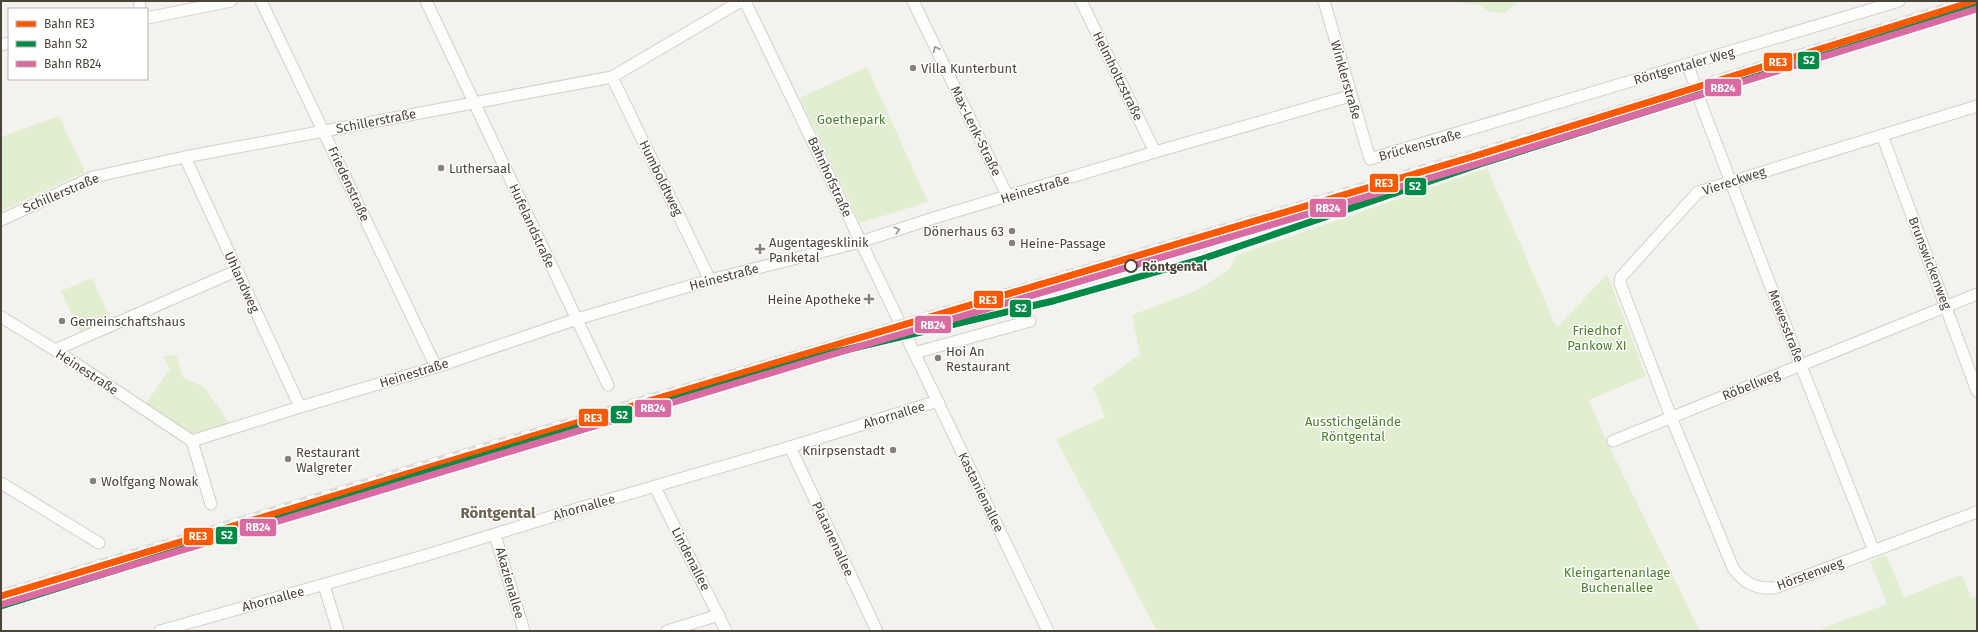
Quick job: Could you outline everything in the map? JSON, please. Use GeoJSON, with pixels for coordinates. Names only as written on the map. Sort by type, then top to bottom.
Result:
{"type":"FeatureCollection","features":[{"type":"Feature","properties":{"kind":"street"},"geometry":{"type":"LineString","coordinates":[[148,18],[231,1]]}},
{"type":"Feature","properties":{"kind":"street","name":"Friedenstraße"},"geometry":{"type":"LineString","coordinates":[[261,1],[325,131],[436,367]]}},
{"type":"Feature","properties":{"kind":"street","name":"Hufelandstraße"},"geometry":{"type":"LineString","coordinates":[[426,1],[608,385]]}},
{"type":"Feature","properties":{"kind":"street","name":"Schillerstraße"},"geometry":{"type":"LineString","coordinates":[[1,220],[93,177],[184,157],[612,77],[742,1]]}},
{"type":"Feature","properties":{"kind":"street","name":"Bahnhofstraße"},"geometry":{"type":"LineString","coordinates":[[745,1],[804,120],[860,242],[914,353]]}},
{"type":"Feature","properties":{"kind":"street","name":"Max-Lenk-Straße"},"geometry":{"type":"LineString","coordinates":[[913,1],[1008,197]]}},
{"type":"Feature","properties":{"kind":"street","name":"Helmholtzstraße"},"geometry":{"type":"LineString","coordinates":[[1081,1],[1155,152]]}},
{"type":"Feature","properties":{"kind":"street","name":"Winklerstraße"},"geometry":{"type":"LineString","coordinates":[[1324,1],[1350,96],[1370,159]]}},
{"type":"Feature","properties":{"kind":"street","name":"Röntgentaler Weg"},"geometry":{"type":"LineString","coordinates":[[1469,130],[1899,1]]}},
{"type":"Feature","properties":{"kind":"street"},"geometry":{"type":"LineString","coordinates":[[1688,65],[1693,80]]}},
{"type":"Feature","properties":{"kind":"street","name":"Humboldtweg"},"geometry":{"type":"LineString","coordinates":[[612,77],[710,280]]}},
{"type":"Feature","properties":{"kind":"street","name":"Heinestraße"},"geometry":{"type":"LineString","coordinates":[[1,317],[55,350],[192,441],[436,367],[577,319],[710,280],[860,242],[937,217],[1155,152],[1350,96]]}},
{"type":"Feature","properties":{"kind":"street","name":"Mewesstraße"},"geometry":{"type":"LineString","coordinates":[[1700,100],[1800,365],[1874,551]]}},
{"type":"Feature","properties":{"kind":"street","name":"Viereckweg"},"geometry":{"type":"LineString","coordinates":[[1671,418],[1620,280],[1698,192],[1977,106]]}},
{"type":"Feature","properties":{"kind":"street","name":"Brückenstraße"},"geometry":{"type":"LineString","coordinates":[[1370,159],[1469,130]]}},
{"type":"Feature","properties":{"kind":"street","name":"Brunswickenweg"},"geometry":{"type":"LineString","coordinates":[[1882,135],[1977,391]]}},
{"type":"Feature","properties":{"kind":"street","name":"Uhlandweg"},"geometry":{"type":"LineString","coordinates":[[184,157],[300,407]]}},
{"type":"Feature","properties":{"kind":"street"},"geometry":{"type":"LineString","coordinates":[[55,350],[236,271]]}},
{"type":"Feature","properties":{"kind":"street","name":"Röbellweg"},"geometry":{"type":"LineString","coordinates":[[1613,441],[1977,294]]}},
{"type":"Feature","properties":{"kind":"street"},"geometry":{"type":"LineString","coordinates":[[914,353],[1030,321]]}},
{"type":"Feature","properties":{"kind":"street","name":"Kastanienallee"},"geometry":{"type":"LineString","coordinates":[[914,353],[1048,631]]}},
{"type":"Feature","properties":{"kind":"street","name":"Ahornallee"},"geometry":{"type":"LineString","coordinates":[[160,631],[324,585],[790,447],[938,401]]}},
{"type":"Feature","properties":{"kind":"street","name":"Hörstenweg"},"geometry":{"type":"LineString","coordinates":[[1671,418],[1733,568],[1746,582],[1762,588],[1774,588],[1977,512]]}},
{"type":"Feature","properties":{"kind":"street"},"geometry":{"type":"LineString","coordinates":[[192,441],[210,504]]}},
{"type":"Feature","properties":{"kind":"street","name":"Platanenallee"},"geometry":{"type":"LineString","coordinates":[[790,447],[877,631]]}},
{"type":"Feature","properties":{"kind":"street"},"geometry":{"type":"LineString","coordinates":[[1,484],[99,543]]}},
{"type":"Feature","properties":{"kind":"street","name":"Lindenallee"},"geometry":{"type":"LineString","coordinates":[[655,487],[726,631]]}},
{"type":"Feature","properties":{"kind":"street","name":"Akazienallee"},"geometry":{"type":"LineString","coordinates":[[495,534],[524,631]]}},
{"type":"Feature","properties":{"kind":"street"},"geometry":{"type":"LineString","coordinates":[[324,585],[338,631]]}},
{"type":"Feature","properties":{"kind":"street"},"geometry":{"type":"LineString","coordinates":[[667,631],[719,615]]}},
{"type":"Feature","properties":{"kind":"green space"},"geometry":{"type":"Polygon","coordinates":[[[1445,1],[1519,1],[1504,13],[1490,12],[1479,5],[1445,1]]]}},
{"type":"Feature","properties":{"kind":"green space","name":"Goethepark"},"geometry":{"type":"Polygon","coordinates":[[[867,67],[928,202],[860,223],[800,98],[867,67]]]}},
{"type":"Feature","properties":{"kind":"green space"},"geometry":{"type":"Polygon","coordinates":[[[59,116],[85,172],[1,211],[1,137],[59,116]]]}},
{"type":"Feature","properties":{"kind":"green space","name":"Ausstichgelände Röntgental"},"geometry":{"type":"Polygon","coordinates":[[[1487,168],[1557,328],[1607,274],[1646,376],[1589,400],[1604,436],[1700,631],[1157,631],[1056,439],[1105,417],[1093,388],[1140,354],[1132,315],[1200,289],[1229,269],[1237,255],[1487,168]]]}},
{"type":"Feature","properties":{"kind":"green space"},"geometry":{"type":"Polygon","coordinates":[[[92,278],[112,322],[81,335],[61,291],[92,278]]]}},
{"type":"Feature","properties":{"kind":"green space"},"geometry":{"type":"Polygon","coordinates":[[[176,355],[183,378],[203,386],[229,423],[193,437],[145,405],[170,369],[163,356],[176,355]]]}},
{"type":"Feature","properties":{"kind":"green space"},"geometry":{"type":"Polygon","coordinates":[[[1886,555],[1904,597],[1962,575],[1971,598],[1977,596],[1977,631],[1816,631],[1887,604],[1870,561],[1886,555]]]}},
{"type":"Feature","properties":{"kind":"tunnel"},"geometry":{"type":"LineString","coordinates":[[1693,80],[1700,101]]}},
{"type":"Feature","properties":{"kind":"railway"},"geometry":{"type":"LineString","coordinates":[[1699,82],[1958,1]]}},
{"type":"Feature","properties":{"kind":"railway"},"geometry":{"type":"LineString","coordinates":[[1,591],[422,463],[1474,151],[1690,85]]}},
{"type":"Feature","properties":{"kind":"rail line","name":"RE3"},"geometry":{"type":"LineString","coordinates":[[1,596],[825,348],[1475,156],[1975,1]]}},
{"type":"Feature","properties":{"kind":"rail line","name":"S2"},"geometry":{"type":"LineString","coordinates":[[1,606],[425,473],[828,354],[1053,301],[1202,259],[1480,164],[1977,7]]}},
{"type":"Feature","properties":{"kind":"rail line","name":"RB24"},"geometry":{"type":"LineString","coordinates":[[3,604],[827,356],[1477,164],[1977,9]]}},
{"type":"Feature","properties":{"kind":"place","name":"Villa Kunterbunt"},"geometry":{"type":"Point","coordinates":[913,68]}},
{"type":"Feature","properties":{"kind":"place","name":"Luthersaal"},"geometry":{"type":"Point","coordinates":[441,168]}},
{"type":"Feature","properties":{"kind":"place","name":"Dönerhaus 63"},"geometry":{"type":"Point","coordinates":[1012,231]}},
{"type":"Feature","properties":{"kind":"place","name":"Heine-Passage"},"geometry":{"type":"Point","coordinates":[1012,243]}},
{"type":"Feature","properties":{"kind":"place","name":"Augentagesklinik Panketal"},"geometry":{"type":"Point","coordinates":[760,249]}},
{"type":"Feature","properties":{"kind":"place","name":"Röntgental"},"geometry":{"type":"Point","coordinates":[1131,266]}},
{"type":"Feature","properties":{"kind":"place","name":"Heine Apotheke"},"geometry":{"type":"Point","coordinates":[869,299]}},
{"type":"Feature","properties":{"kind":"place","name":"Gemeinschaftshaus"},"geometry":{"type":"Point","coordinates":[62,321]}},
{"type":"Feature","properties":{"kind":"place","name":"Hoi An Restaurant"},"geometry":{"type":"Point","coordinates":[938,358]}},
{"type":"Feature","properties":{"kind":"place","name":"Knirpsenstadt"},"geometry":{"type":"Point","coordinates":[893,450]}},
{"type":"Feature","properties":{"kind":"place","name":"Restaurant Walgreter"},"geometry":{"type":"Point","coordinates":[288,459]}},
{"type":"Feature","properties":{"kind":"place","name":"Wolfgang Nowak"},"geometry":{"type":"Point","coordinates":[93,481]}},
{"type":"Feature","properties":{"kind":"district","name":"Röntgental"},"geometry":{"type":"Point","coordinates":[498,513]}},
{"type":"Feature","properties":{"kind":"park label","name":"Friedhof Pankow XI"},"geometry":{"type":"Point","coordinates":[1597,338]}},
{"type":"Feature","properties":{"kind":"park label","name":"Kleingartenanlage Buchenallee"},"geometry":{"type":"Point","coordinates":[1617,580]}}]}
